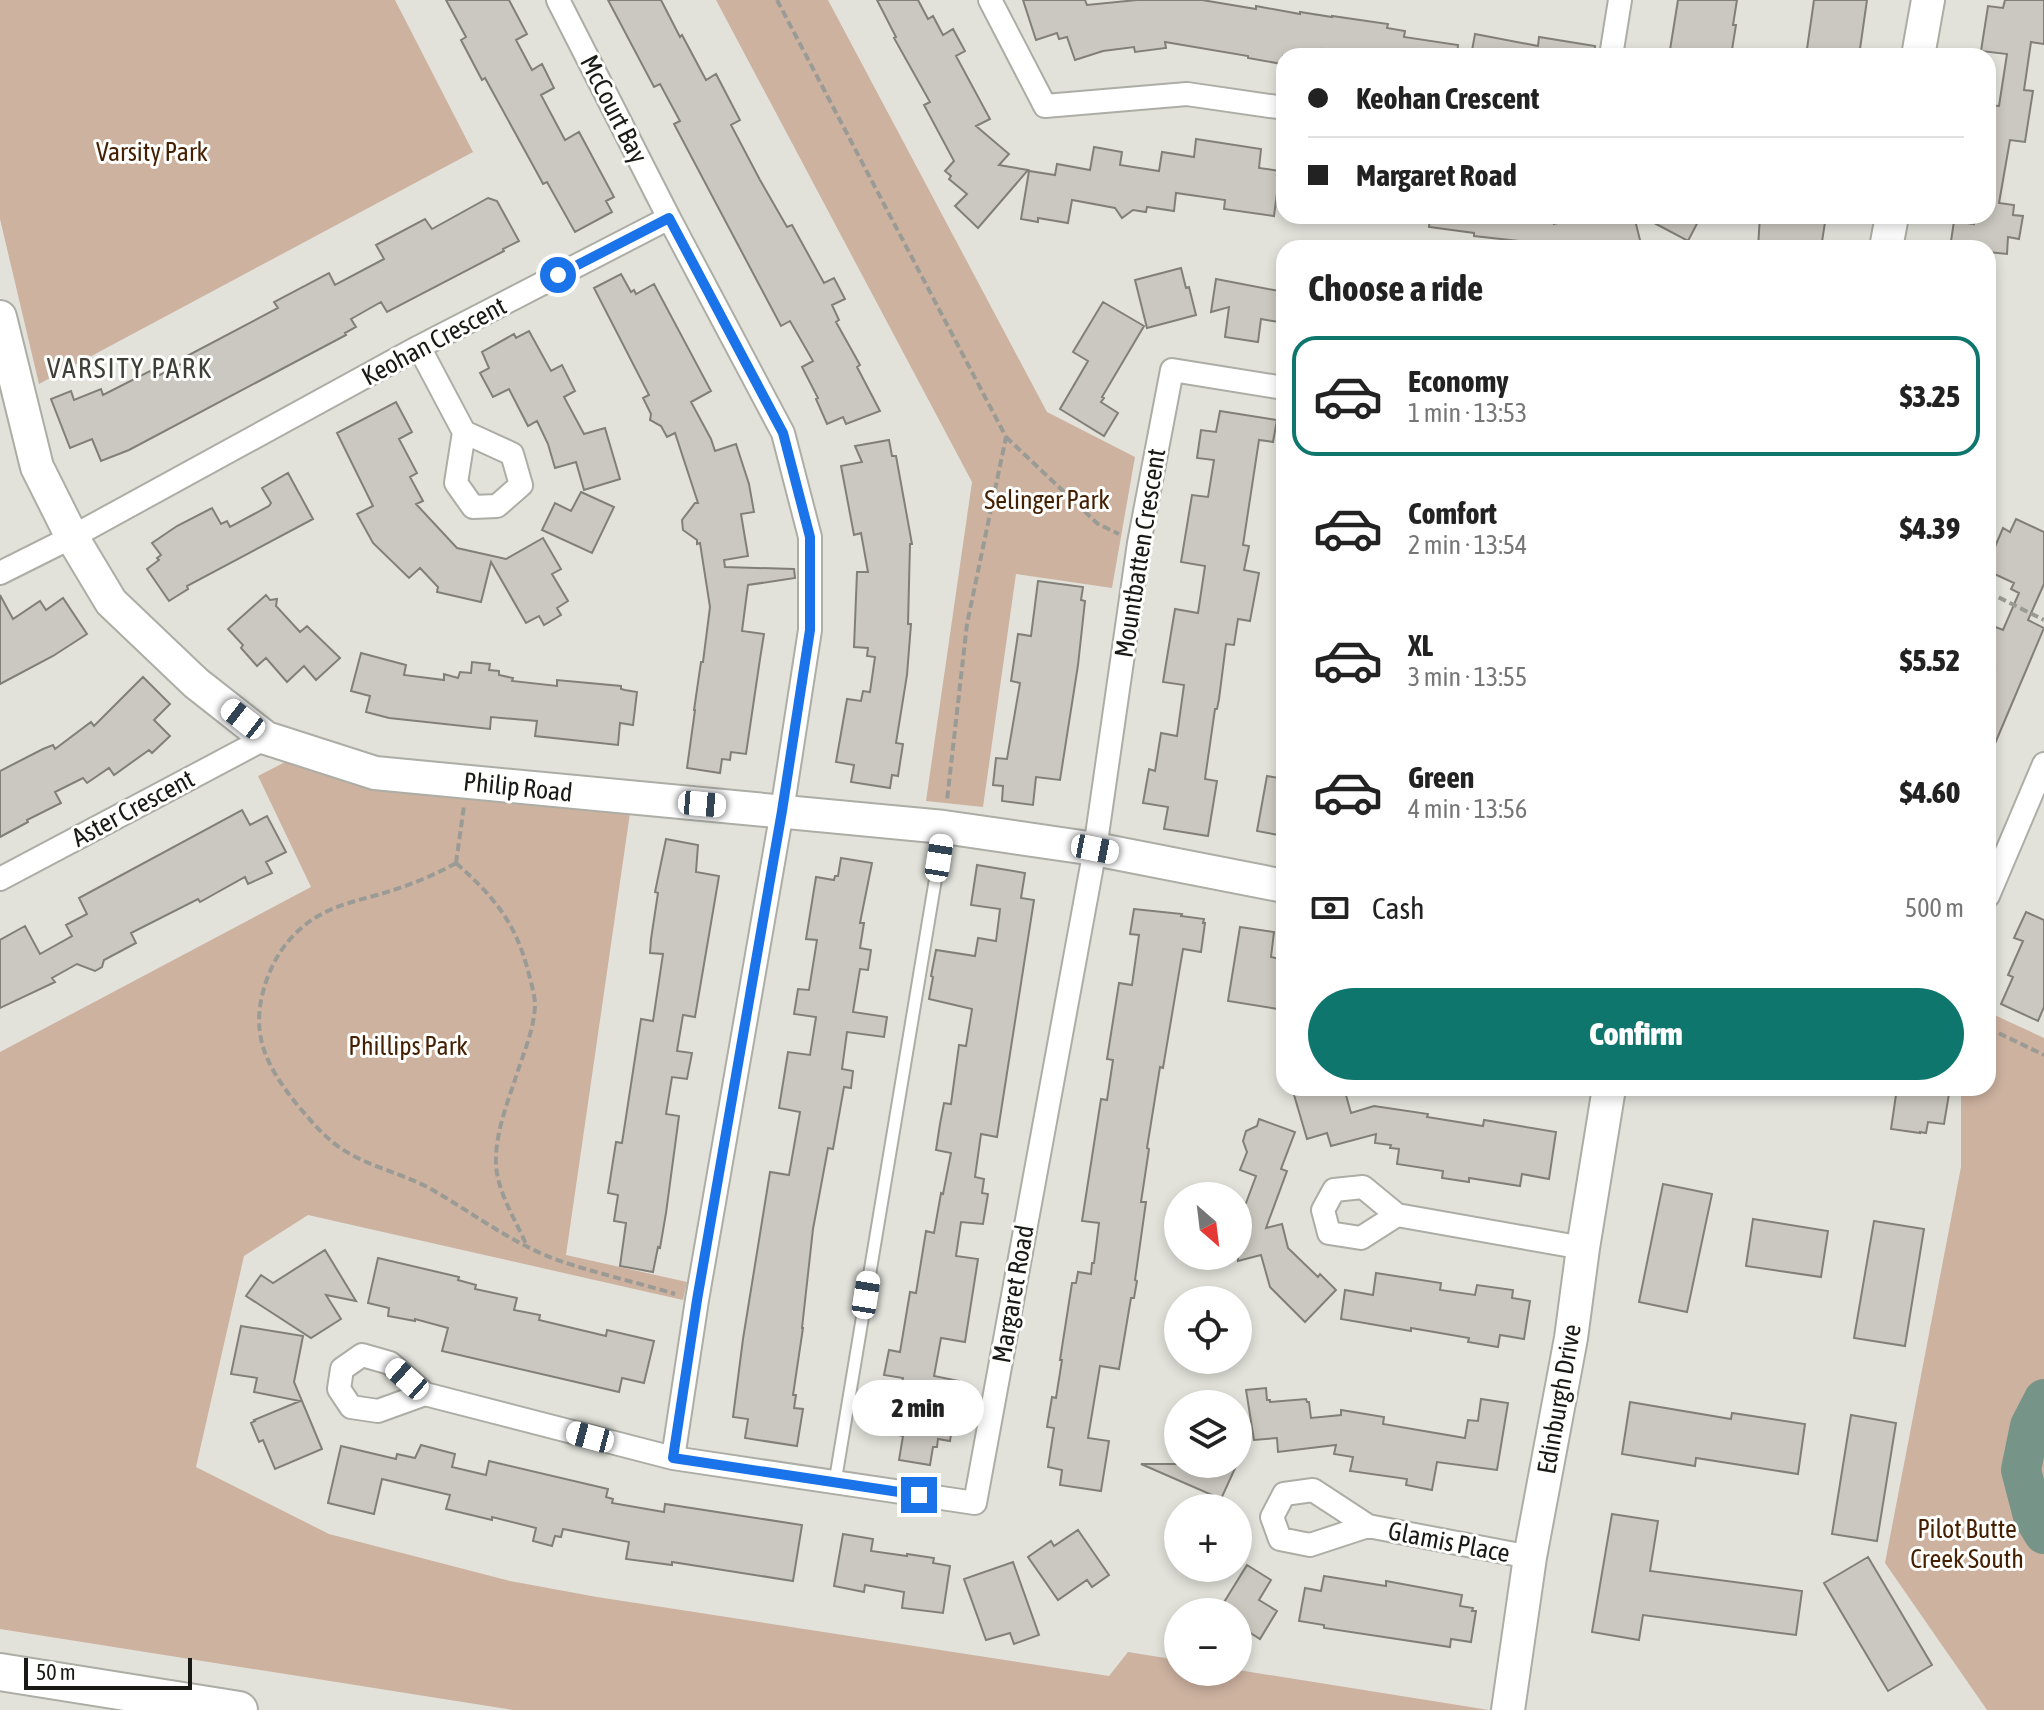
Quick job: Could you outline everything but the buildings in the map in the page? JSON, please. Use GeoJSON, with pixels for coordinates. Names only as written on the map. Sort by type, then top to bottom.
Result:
{"type":"FeatureCollection","features":[{"type":"Feature","properties":{"kind":"main road"},"geometry":{"type":"LineString","coordinates":[[0,1672],[239,1710]]}},
{"type":"Feature","properties":{"kind":"street","name":"McCourt Bay"},"geometry":{"type":"LineString","coordinates":[[558,0],[669,218]]}},
{"type":"Feature","properties":{"kind":"street"},"geometry":{"type":"LineString","coordinates":[[990,0],[1045,106],[1187,94],[1276,107]]}},
{"type":"Feature","properties":{"kind":"street"},"geometry":{"type":"LineString","coordinates":[[1612,48],[1620,0]]}},
{"type":"Feature","properties":{"kind":"street"},"geometry":{"type":"LineString","coordinates":[[1919,48],[1928,0]]}},
{"type":"Feature","properties":{"kind":"street","name":"Keohan Crescent"},"geometry":{"type":"LineString","coordinates":[[72,537],[419,347],[669,218]]}},
{"type":"Feature","properties":{"kind":"street"},"geometry":{"type":"LineString","coordinates":[[669,218],[783,433],[810,537],[810,630],[673,1458]]}},
{"type":"Feature","properties":{"kind":"street","name":"Philip Road"},"geometry":{"type":"LineString","coordinates":[[0,317],[37,467],[72,537],[111,602],[196,683],[266,738],[375,773],[944,827],[1095,849],[1276,884]]}},
{"type":"Feature","properties":{"kind":"street"},"geometry":{"type":"LineString","coordinates":[[419,347],[464,432]]}},
{"type":"Feature","properties":{"kind":"street","name":"Mountbatten Crescent"},"geometry":{"type":"LineString","coordinates":[[1095,849],[1139,543],[1172,370],[1276,387]]}},
{"type":"Feature","properties":{"kind":"street"},"geometry":{"type":"LineString","coordinates":[[0,573],[72,537]]}},
{"type":"Feature","properties":{"kind":"street","name":"Aster Crescent"},"geometry":{"type":"LineString","coordinates":[[0,879],[266,738]]}},
{"type":"Feature","properties":{"kind":"street"},"geometry":{"type":"LineString","coordinates":[[1996,877],[2044,764]]}},
{"type":"Feature","properties":{"kind":"street","name":"Margaret Road"},"geometry":{"type":"LineString","coordinates":[[425,1394],[673,1458],[975,1503],[1095,849]]}},
{"type":"Feature","properties":{"kind":"street","name":"Edinburgh Drive"},"geometry":{"type":"LineString","coordinates":[[1508,1710],[1530,1557],[1571,1338],[1608,1096]]}},
{"type":"Feature","properties":{"kind":"street"},"geometry":{"type":"LineString","coordinates":[[1397,1215],[1583,1248]]}},
{"type":"Feature","properties":{"kind":"street","name":"Glamis Place"},"geometry":{"type":"LineString","coordinates":[[1368,1526],[1530,1557]]}},
{"type":"Feature","properties":{"kind":"lane"},"geometry":{"type":"LineString","coordinates":[[835,1482],[944,827]]}},
{"type":"Feature","properties":{"kind":"path"},"geometry":{"type":"LineString","coordinates":[[777,0],[1006,437],[1098,524],[1139,543]]}},
{"type":"Feature","properties":{"kind":"path"},"geometry":{"type":"LineString","coordinates":[[944,827],[967,624],[1006,437]]}},
{"type":"Feature","properties":{"kind":"path"},"geometry":{"type":"LineString","coordinates":[[1996,596],[2044,620]]}},
{"type":"Feature","properties":{"kind":"path"},"geometry":{"type":"LineString","coordinates":[[456,863],[468,782]]}},
{"type":"Feature","properties":{"kind":"path"},"geometry":{"type":"LineString","coordinates":[[456,863],[417,882],[340,904],[313,918],[292,937],[274,961],[258,1013],[260,1037],[280,1084],[309,1120],[344,1151],[428,1188],[527,1246],[554,1258],[697,1300]]}},
{"type":"Feature","properties":{"kind":"path"},"geometry":{"type":"LineString","coordinates":[[456,863],[494,899],[512,925],[532,983],[535,1004],[530,1033],[507,1105],[496,1164],[502,1190],[527,1246]]}},
{"type":"Feature","properties":{"kind":"path"},"geometry":{"type":"LineString","coordinates":[[1996,1032],[2044,1055]]}},
{"type":"Feature","properties":{"kind":"green space","name":"Varsity Park"},"geometry":{"type":"Polygon","coordinates":[[[0,0],[395,0],[473,152],[39,384],[0,219],[0,0]]]}},
{"type":"Feature","properties":{"kind":"green space","name":"Selinger Park"},"geometry":{"type":"Polygon","coordinates":[[[716,0],[828,0],[1047,412],[1135,457],[1112,588],[1016,574],[983,807],[926,801],[972,482],[716,0]]]}},
{"type":"Feature","properties":{"kind":"green space","name":"Phillips Park"},"geometry":{"type":"Polygon","coordinates":[[[293,758],[630,813],[566,1255],[687,1282],[683,1300],[308,1215],[244,1256],[196,1467],[329,1534],[510,1581],[1109,1676],[1128,1652],[1164,1658],[1164,1686],[1252,1686],[1252,1672],[1489,1710],[513,1710],[0,1629],[0,1052],[311,887],[258,776],[293,758]]]}},
{"type":"Feature","properties":{"kind":"green space","name":"Pilot Butte Creek South"},"geometry":{"type":"Polygon","coordinates":[[[1996,1016],[2044,1038],[2044,1710],[1987,1710],[1885,1563],[1961,1167],[1961,1096],[1996,1096],[1996,1016]]]}},
{"type":"Feature","properties":{"kind":"waterway"},"geometry":{"type":"LineString","coordinates":[[2044,1399],[2030,1426],[2021,1470],[2033,1516],[2044,1534]]}},
{"type":"Feature","properties":{"kind":"district","name":"VARSITY PARK"},"geometry":{"type":"Point","coordinates":[130,368]}},
{"type":"Feature","properties":{"kind":"route"},"geometry":{"type":"LineString","coordinates":[[558,275],[669,218],[783,433],[810,537],[810,630],[673,1458],[919,1495]]}}]}
